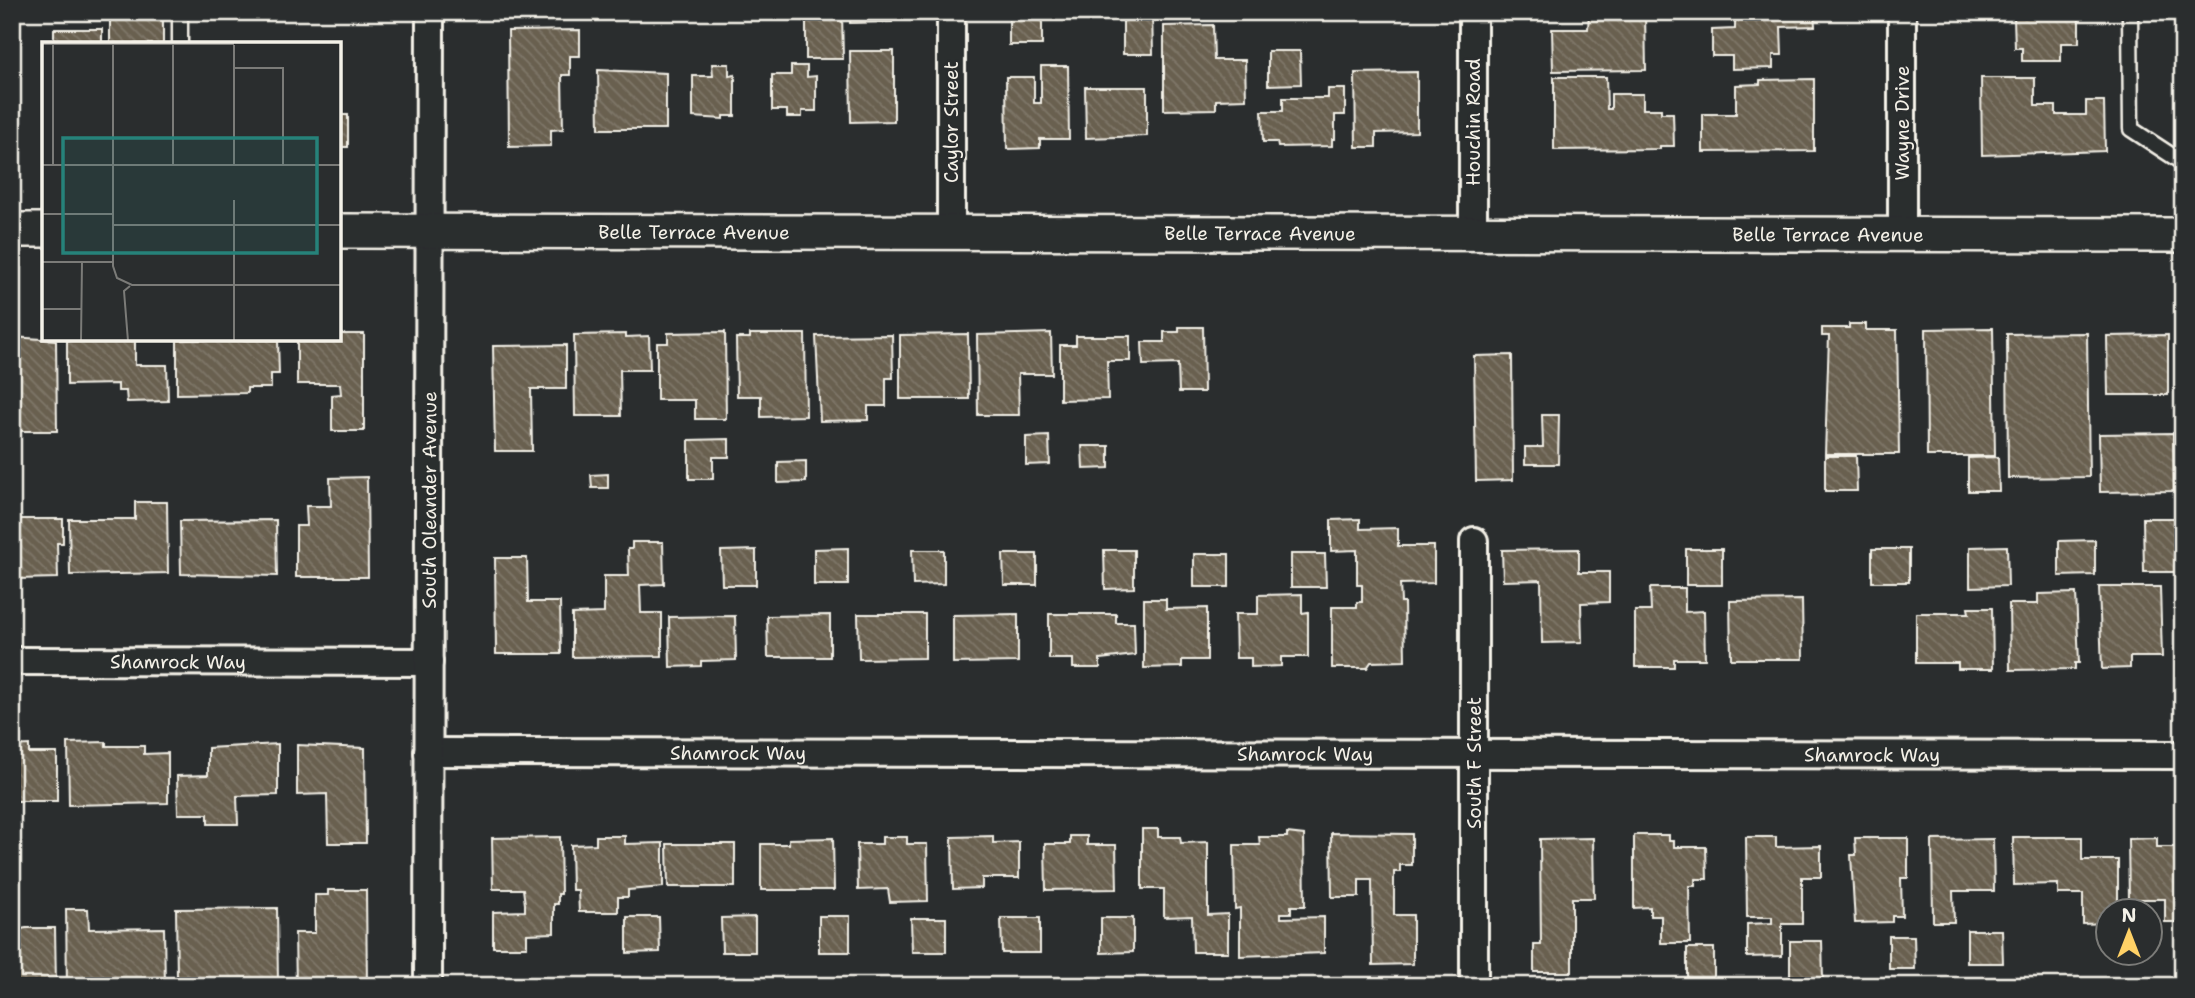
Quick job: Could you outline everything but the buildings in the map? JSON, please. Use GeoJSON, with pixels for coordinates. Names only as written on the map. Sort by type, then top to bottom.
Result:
{"type":"FeatureCollection","features":[{"type":"Feature","properties":{"kind":"street","name":"South Oleander Avenue"},"geometry":{"type":"LineString","coordinates":[[428,986],[430,12]]}},
{"type":"Feature","properties":{"kind":"street","name":"Caylor Street"},"geometry":{"type":"LineString","coordinates":[[951,12],[951,232]]}},
{"type":"Feature","properties":{"kind":"street","name":"Houchin Road"},"geometry":{"type":"LineString","coordinates":[[1473,12],[1473,232]]}},
{"type":"Feature","properties":{"kind":"street","name":"Wayne Drive"},"geometry":{"type":"LineString","coordinates":[[1902,12],[1902,234]]}},
{"type":"Feature","properties":{"kind":"street"},"geometry":{"type":"LineString","coordinates":[[12,230],[42,230]]}},
{"type":"Feature","properties":{"kind":"street","name":"Belle Terrace Avenue"},"geometry":{"type":"LineString","coordinates":[[341,231],[2183,235]]}},
{"type":"Feature","properties":{"kind":"street","name":"South F Street"},"geometry":{"type":"LineString","coordinates":[[1474,986],[1475,541]]}},
{"type":"Feature","properties":{"kind":"street","name":"Shamrock Way"},"geometry":{"type":"LineString","coordinates":[[12,661],[429,662]]}},
{"type":"Feature","properties":{"kind":"street","name":"Shamrock Way"},"geometry":{"type":"LineString","coordinates":[[428,752],[2183,755]]}},
{"type":"Feature","properties":{"kind":"lane"},"geometry":{"type":"LineString","coordinates":[[180,12],[180,42]]}},
{"type":"Feature","properties":{"kind":"lane"},"geometry":{"type":"LineString","coordinates":[[2130,12],[2131,130],[2183,163]]}}]}
